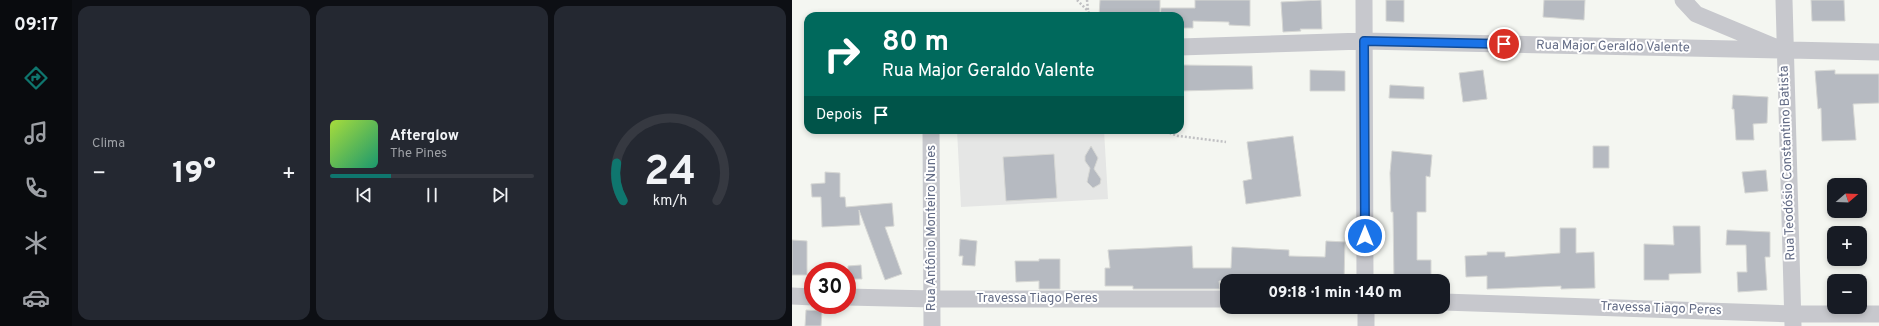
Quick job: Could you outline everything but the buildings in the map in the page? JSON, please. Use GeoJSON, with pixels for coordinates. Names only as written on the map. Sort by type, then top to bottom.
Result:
{"type":"FeatureCollection","features":[{"type":"Feature","properties":{"kind":"street"},"geometry":{"type":"LineString","coordinates":[[1364,0],[1365,274]]}},
{"type":"Feature","properties":{"kind":"street"},"geometry":{"type":"LineString","coordinates":[[1683,0],[1696,14],[1784,51]]}},
{"type":"Feature","properties":{"kind":"street","name":"Rua Teodósio Constantino Batista"},"geometry":{"type":"LineString","coordinates":[[1784,0],[1784,51],[1793,320]]}},
{"type":"Feature","properties":{"kind":"street","name":"Rua Major Geraldo Valente"},"geometry":{"type":"LineString","coordinates":[[1184,47],[1364,41],[1879,52]]}},
{"type":"Feature","properties":{"kind":"street","name":"Rua Antônio Monteiro Nunes"},"geometry":{"type":"LineString","coordinates":[[931,134],[932,326]]}},
{"type":"Feature","properties":{"kind":"street"},"geometry":{"type":"LineString","coordinates":[[792,296],[804,297]]}},
{"type":"Feature","properties":{"kind":"street","name":"Travessa Tiago Peres"},"geometry":{"type":"LineString","coordinates":[[856,297],[932,299],[1220,299]]}},
{"type":"Feature","properties":{"kind":"street","name":"Travessa Tiago Peres"},"geometry":{"type":"LineString","coordinates":[[1450,302],[1793,320],[1879,314]]}},
{"type":"Feature","properties":{"kind":"street"},"geometry":{"type":"LineString","coordinates":[[1366,314],[1366,326]]}},
{"type":"Feature","properties":{"kind":"path"},"geometry":{"type":"LineString","coordinates":[[1077,0],[1088,11]]}},
{"type":"Feature","properties":{"kind":"path"},"geometry":{"type":"LineString","coordinates":[[1087,0],[1088,11]]}},
{"type":"Feature","properties":{"kind":"path"},"geometry":{"type":"LineString","coordinates":[[1173,134],[1226,142]]}},
{"type":"Feature","properties":{"kind":"shaded area"},"geometry":{"type":"Polygon","coordinates":[[[957,134],[1104,134],[1108,199],[961,207],[957,134]]]}},
{"type":"Feature","properties":{"kind":"route"},"geometry":{"type":"LineString","coordinates":[[1365,236],[1364,41],[1504,44]]}}]}
